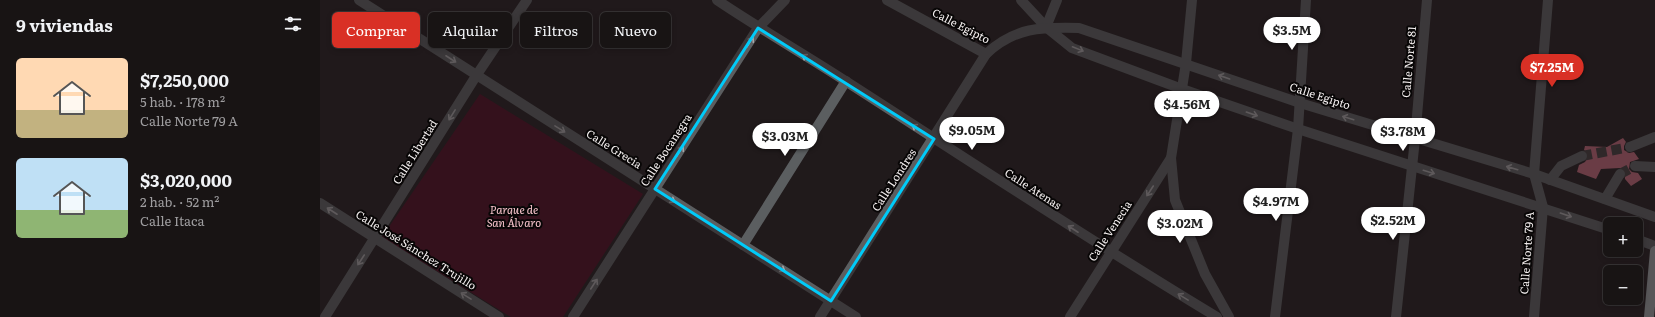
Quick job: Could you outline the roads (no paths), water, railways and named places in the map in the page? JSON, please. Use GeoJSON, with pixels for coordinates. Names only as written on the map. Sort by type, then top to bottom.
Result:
{"type":"FeatureCollection","features":[{"type":"Feature","properties":{"kind":"main road"},"geometry":{"type":"LineString","coordinates":[[1649,317],[1655,251]]}},
{"type":"Feature","properties":{"kind":"street","name":"Calle Grecia"},"geometry":{"type":"LineString","coordinates":[[359,0],[856,317]]}},
{"type":"Feature","properties":{"kind":"street","name":"Calle Libertad"},"geometry":{"type":"LineString","coordinates":[[325,317],[476,76],[527,0]]}},
{"type":"Feature","properties":{"kind":"street","name":"Calle Atenas"},"geometry":{"type":"LineString","coordinates":[[717,0],[758,28],[846,81],[1111,253],[1217,317]]}},
{"type":"Feature","properties":{"kind":"street","name":"Calle Bocanegra"},"geometry":{"type":"LineString","coordinates":[[573,317],[758,28],[784,0]]}},
{"type":"Feature","properties":{"kind":"street","name":"Calle Egipto"},"geometry":{"type":"LineString","coordinates":[[887,0],[986,54],[998,43],[1010,36],[1046,27],[1079,28],[1186,63],[1300,103],[1534,174],[1655,217]]}},
{"type":"Feature","properties":{"kind":"street"},"geometry":{"type":"LineString","coordinates":[[1021,0],[1046,27],[1072,48],[1182,89],[1298,129],[1603,228]]}},
{"type":"Feature","properties":{"kind":"street"},"geometry":{"type":"LineString","coordinates":[[1046,27],[1057,0]]}},
{"type":"Feature","properties":{"kind":"street"},"geometry":{"type":"LineString","coordinates":[[1192,0],[1186,63],[1171,158],[1175,200],[1205,274],[1229,317]]}},
{"type":"Feature","properties":{"kind":"street"},"geometry":{"type":"LineString","coordinates":[[1275,317],[1298,129],[1306,0]]}},
{"type":"Feature","properties":{"kind":"street","name":"Calle Norte 81"},"geometry":{"type":"LineString","coordinates":[[1396,317],[1415,139],[1426,0]]}},
{"type":"Feature","properties":{"kind":"street","name":"Calle Norte 79 A"},"geometry":{"type":"LineString","coordinates":[[1534,317],[1543,207],[1534,174],[1548,0]]}},
{"type":"Feature","properties":{"kind":"street","name":"Calle Londres"},"geometry":{"type":"LineString","coordinates":[[820,317],[934,139],[986,54]]}},
{"type":"Feature","properties":{"kind":"street"},"geometry":{"type":"LineString","coordinates":[[743,245],[846,81]]}},
{"type":"Feature","properties":{"kind":"street"},"geometry":{"type":"LineString","coordinates":[[1630,147],[1655,137]]}},
{"type":"Feature","properties":{"kind":"street"},"geometry":{"type":"LineString","coordinates":[[1550,180],[1561,166],[1582,156]]}},
{"type":"Feature","properties":{"kind":"street","name":"Calle Venecia"},"geometry":{"type":"LineString","coordinates":[[1070,317],[1171,158]]}},
{"type":"Feature","properties":{"kind":"street"},"geometry":{"type":"LineString","coordinates":[[1635,166],[1655,167]]}},
{"type":"Feature","properties":{"kind":"street"},"geometry":{"type":"LineString","coordinates":[[1605,199],[1620,174]]}},
{"type":"Feature","properties":{"kind":"street","name":"Calle José Sánchez Trujillo"},"geometry":{"type":"LineString","coordinates":[[320,203],[499,317]]}},
{"type":"Feature","properties":{"kind":"street"},"geometry":{"type":"LineString","coordinates":[[1643,242],[1655,246]]}},
{"type":"Feature","properties":{"kind":"tunnel"},"geometry":{"type":"LineString","coordinates":[[1582,156],[1630,147]]}},
{"type":"Feature","properties":{"kind":"tunnel"},"geometry":{"type":"LineString","coordinates":[[1620,174],[1635,166]]}},
{"type":"Feature","properties":{"kind":"park label","name":"Parque de San Álvaro"},"geometry":{"type":"Point","coordinates":[514,216]}}]}
